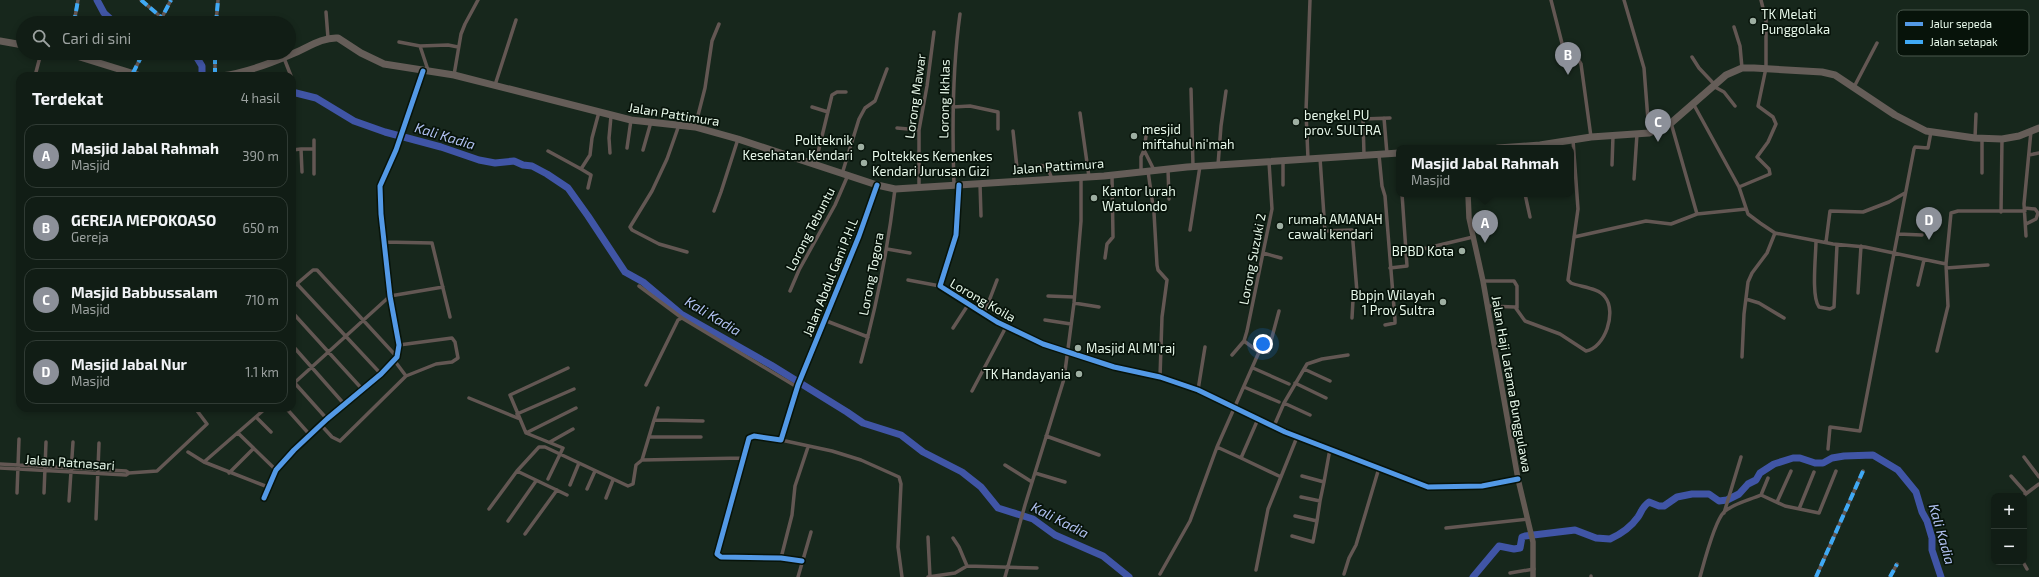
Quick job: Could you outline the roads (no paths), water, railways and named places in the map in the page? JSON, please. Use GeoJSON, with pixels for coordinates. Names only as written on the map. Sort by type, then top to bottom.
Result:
{"type":"FeatureCollection","features":[{"type":"Feature","properties":{"kind":"highway","name":"Jalan Pattimura"},"geometry":{"type":"LineString","coordinates":[[328,38],[343,40],[361,53],[384,64],[454,75],[611,116],[695,128],[738,139],[845,175],[895,189],[1112,175],[1196,166],[1396,153]]}},
{"type":"Feature","properties":{"kind":"highway"},"geometry":{"type":"LineString","coordinates":[[296,53],[328,38]]}},
{"type":"Feature","properties":{"kind":"highway"},"geometry":{"type":"LineString","coordinates":[[0,41],[16,44]]}},
{"type":"Feature","properties":{"kind":"highway"},"geometry":{"type":"LineString","coordinates":[[91,60],[130,72]]}},
{"type":"Feature","properties":{"kind":"highway"},"geometry":{"type":"LineString","coordinates":[[242,72],[278,60]]}},
{"type":"Feature","properties":{"kind":"highway"},"geometry":{"type":"LineString","coordinates":[[1545,145],[1591,136],[1649,133],[1671,123],[1694,105],[1726,75],[1742,68],[1766,68],[1829,73],[1854,87],[1910,124],[1932,132],[1978,138],[2002,139],[2039,128]]}},
{"type":"Feature","properties":{"kind":"main road","name":"Jalan Haji Latama Bunggulawa"},"geometry":{"type":"LineString","coordinates":[[1468,197],[1469,218],[1483,281],[1504,391],[1518,479],[1532,537],[1534,568],[1533,577]]}},
{"type":"Feature","properties":{"kind":"street"},"geometry":{"type":"LineString","coordinates":[[75,16],[78,0]]}},
{"type":"Feature","properties":{"kind":"street"},"geometry":{"type":"LineString","coordinates":[[141,0],[160,16]]}},
{"type":"Feature","properties":{"kind":"street"},"geometry":{"type":"LineString","coordinates":[[162,16],[171,0]]}},
{"type":"Feature","properties":{"kind":"street"},"geometry":{"type":"LineString","coordinates":[[217,16],[218,0]]}},
{"type":"Feature","properties":{"kind":"street"},"geometry":{"type":"LineString","coordinates":[[454,75],[458,47],[465,24],[478,0]]}},
{"type":"Feature","properties":{"kind":"street"},"geometry":{"type":"LineString","coordinates":[[1308,159],[1306,111],[1310,0]]}},
{"type":"Feature","properties":{"kind":"street"},"geometry":{"type":"LineString","coordinates":[[1551,0],[1565,57],[1567,60],[1578,59],[1581,64],[1591,136]]}},
{"type":"Feature","properties":{"kind":"street"},"geometry":{"type":"LineString","coordinates":[[1624,0],[1644,68],[1649,133]]}},
{"type":"Feature","properties":{"kind":"street"},"geometry":{"type":"LineString","coordinates":[[1739,187],[1770,174],[1769,169],[1759,161],[1757,157],[1768,142],[1776,124],[1773,117],[1758,106],[1766,68],[1766,20],[1761,0]]}},
{"type":"Feature","properties":{"kind":"street"},"geometry":{"type":"LineString","coordinates":[[326,12],[328,38]]}},
{"type":"Feature","properties":{"kind":"street","name":"Lorong Ikhlas"},"geometry":{"type":"LineString","coordinates":[[957,185],[953,107],[954,55],[960,14]]}},
{"type":"Feature","properties":{"kind":"street"},"geometry":{"type":"LineString","coordinates":[[495,85],[516,20]]}},
{"type":"Feature","properties":{"kind":"street"},"geometry":{"type":"LineString","coordinates":[[695,128],[706,88],[712,41],[719,24]]}},
{"type":"Feature","properties":{"kind":"street"},"geometry":{"type":"LineString","coordinates":[[1734,27],[1740,50],[1742,68]]}},
{"type":"Feature","properties":{"kind":"street","name":"Lorong Mawar"},"geometry":{"type":"LineString","coordinates":[[919,188],[918,130],[927,86],[934,32]]}},
{"type":"Feature","properties":{"kind":"street"},"geometry":{"type":"LineString","coordinates":[[399,42],[420,46],[448,45],[458,47]]}},
{"type":"Feature","properties":{"kind":"street"},"geometry":{"type":"LineString","coordinates":[[1854,87],[1877,43]]}},
{"type":"Feature","properties":{"kind":"street"},"geometry":{"type":"LineString","coordinates":[[264,498],[276,470],[310,435],[381,374],[397,356],[399,345],[390,296],[380,186],[396,150],[426,71],[420,46]]}},
{"type":"Feature","properties":{"kind":"street"},"geometry":{"type":"LineString","coordinates":[[1692,57],[1714,86],[1724,92],[1735,106]]}},
{"type":"Feature","properties":{"kind":"street"},"geometry":{"type":"LineString","coordinates":[[36,72],[39,60]]}},
{"type":"Feature","properties":{"kind":"street"},"geometry":{"type":"LineString","coordinates":[[134,72],[140,60]]}},
{"type":"Feature","properties":{"kind":"street"},"geometry":{"type":"LineString","coordinates":[[215,60],[215,72]]}},
{"type":"Feature","properties":{"kind":"street"},"geometry":{"type":"LineString","coordinates":[[285,60],[289,72]]}},
{"type":"Feature","properties":{"kind":"street","name":"Lorong Tebuntu"},"geometry":{"type":"LineString","coordinates":[[790,291],[799,270],[835,205],[845,175],[859,119],[866,108],[875,101],[887,69]]}},
{"type":"Feature","properties":{"kind":"street"},"geometry":{"type":"LineString","coordinates":[[1190,230],[1196,166],[1191,89]]}},
{"type":"Feature","properties":{"kind":"street"},"geometry":{"type":"LineString","coordinates":[[1218,165],[1221,126],[1226,91]]}},
{"type":"Feature","properties":{"kind":"street"},"geometry":{"type":"LineString","coordinates":[[815,165],[833,94],[846,92]]}},
{"type":"Feature","properties":{"kind":"street"},"geometry":{"type":"LineString","coordinates":[[1694,105],[1739,187],[1748,214],[1775,233],[1837,245],[1861,246],[1946,266],[1988,265]]}},
{"type":"Feature","properties":{"kind":"street"},"geometry":{"type":"LineString","coordinates":[[953,107],[970,106],[998,112],[998,130]]}},
{"type":"Feature","properties":{"kind":"street"},"geometry":{"type":"LineString","coordinates":[[812,107],[828,112]]}},
{"type":"Feature","properties":{"kind":"street"},"geometry":{"type":"LineString","coordinates":[[581,169],[590,155],[592,138],[599,112]]}},
{"type":"Feature","properties":{"kind":"street"},"geometry":{"type":"LineString","coordinates":[[1080,113],[1089,176]]}},
{"type":"Feature","properties":{"kind":"street"},"geometry":{"type":"LineString","coordinates":[[1976,114],[1982,173]]}},
{"type":"Feature","properties":{"kind":"street"},"geometry":{"type":"LineString","coordinates":[[610,153],[609,138],[611,116]]}},
{"type":"Feature","properties":{"kind":"street"},"geometry":{"type":"LineString","coordinates":[[1384,118],[1382,186],[1385,196],[1395,322],[1385,325]]}},
{"type":"Feature","properties":{"kind":"street"},"geometry":{"type":"LineString","coordinates":[[1364,155],[1363,119],[1390,118]]}},
{"type":"Feature","properties":{"kind":"street"},"geometry":{"type":"LineString","coordinates":[[627,148],[631,120]]}},
{"type":"Feature","properties":{"kind":"street"},"geometry":{"type":"LineString","coordinates":[[643,150],[651,122]]}},
{"type":"Feature","properties":{"kind":"street"},"geometry":{"type":"LineString","coordinates":[[1671,123],[1697,214]]}},
{"type":"Feature","properties":{"kind":"street"},"geometry":{"type":"LineString","coordinates":[[680,125],[668,159],[652,191],[630,227],[632,230],[659,244],[687,252]]}},
{"type":"Feature","properties":{"kind":"street"},"geometry":{"type":"LineString","coordinates":[[897,128],[918,130]]}},
{"type":"Feature","properties":{"kind":"street"},"geometry":{"type":"LineString","coordinates":[[1013,131],[1017,168],[1025,170],[1036,166],[1045,166],[1048,168],[1052,179]]}},
{"type":"Feature","properties":{"kind":"street"},"geometry":{"type":"LineString","coordinates":[[2026,236],[2025,210],[2031,131]]}},
{"type":"Feature","properties":{"kind":"street"},"geometry":{"type":"LineString","coordinates":[[1828,449],[1830,427],[1860,431],[1914,147],[1928,148],[1932,132]]}},
{"type":"Feature","properties":{"kind":"street"},"geometry":{"type":"LineString","coordinates":[[1634,179],[1637,134]]}},
{"type":"Feature","properties":{"kind":"street"},"geometry":{"type":"LineString","coordinates":[[1612,165],[1613,135]]}},
{"type":"Feature","properties":{"kind":"street"},"geometry":{"type":"LineString","coordinates":[[1146,136],[1144,150],[1141,157],[1148,171]]}},
{"type":"Feature","properties":{"kind":"street"},"geometry":{"type":"LineString","coordinates":[[714,211],[738,139]]}},
{"type":"Feature","properties":{"kind":"street"},"geometry":{"type":"LineString","coordinates":[[2001,212],[2002,139]]}},
{"type":"Feature","properties":{"kind":"street"},"geometry":{"type":"LineString","coordinates":[[314,140],[314,174]]}},
{"type":"Feature","properties":{"kind":"street"},"geometry":{"type":"LineString","coordinates":[[1573,140],[1573,145]]}},
{"type":"Feature","properties":{"kind":"street"},"geometry":{"type":"LineString","coordinates":[[301,149],[302,172]]}},
{"type":"Feature","properties":{"kind":"street"},"geometry":{"type":"LineString","coordinates":[[296,150],[314,149]]}},
{"type":"Feature","properties":{"kind":"street"},"geometry":{"type":"LineString","coordinates":[[1144,150],[1154,213],[1157,265],[1158,270],[1167,280],[1162,317],[1160,377]]}},
{"type":"Feature","properties":{"kind":"street"},"geometry":{"type":"LineString","coordinates":[[548,151],[591,175],[588,188]]}},
{"type":"Feature","properties":{"kind":"street"},"geometry":{"type":"LineString","coordinates":[[1483,281],[1514,281],[1517,286],[1517,308],[1525,321],[1560,334],[1583,350],[1590,351],[1598,345],[1606,329],[1610,306],[1603,294],[1569,282],[1568,277],[1578,196],[1574,151]]}},
{"type":"Feature","properties":{"kind":"street"},"geometry":{"type":"LineString","coordinates":[[2029,155],[2039,154]]}},
{"type":"Feature","properties":{"kind":"street"},"geometry":{"type":"LineString","coordinates":[[1320,158],[1325,231],[1352,230],[1358,292],[1352,304],[1352,318]]}},
{"type":"Feature","properties":{"kind":"street"},"geometry":{"type":"LineString","coordinates":[[1282,185],[1283,161]]}},
{"type":"Feature","properties":{"kind":"street","name":"Lorong Suzuki 2"},"geometry":{"type":"LineString","coordinates":[[1232,355],[1244,341],[1263,253],[1272,205],[1269,162]]}},
{"type":"Feature","properties":{"kind":"street"},"geometry":{"type":"LineString","coordinates":[[1168,169],[1169,198]]}},
{"type":"Feature","properties":{"kind":"street"},"geometry":{"type":"LineString","coordinates":[[1105,258],[1107,244],[1113,237],[1112,175]]}},
{"type":"Feature","properties":{"kind":"street"},"geometry":{"type":"LineString","coordinates":[[1005,577],[1025,505],[1061,392],[1074,303],[1081,221],[1081,177]]}},
{"type":"Feature","properties":{"kind":"street"},"geometry":{"type":"LineString","coordinates":[[980,184],[981,216]]}},
{"type":"Feature","properties":{"kind":"street","name":"Jalan Abdul Gani P.H.L"},"geometry":{"type":"LineString","coordinates":[[781,440],[798,386],[859,236],[877,185]]}},
{"type":"Feature","properties":{"kind":"street","name":"Lorong Koila"},"geometry":{"type":"LineString","coordinates":[[957,185],[956,235],[940,286],[968,305],[1006,327],[1043,344],[1127,370],[1160,377],[1198,390],[1297,436],[1434,488],[1482,486],[1518,479]]}},
{"type":"Feature","properties":{"kind":"street","name":"Lorong Togora"},"geometry":{"type":"LineString","coordinates":[[862,362],[887,249],[895,189]]}},
{"type":"Feature","properties":{"kind":"street"},"geometry":{"type":"LineString","coordinates":[[1826,242],[1830,211],[1863,212],[1889,202],[1905,193]]}},
{"type":"Feature","properties":{"kind":"street"},"geometry":{"type":"LineString","coordinates":[[1390,268],[1407,266],[1402,197]]}},
{"type":"Feature","properties":{"kind":"street"},"geometry":{"type":"LineString","coordinates":[[1526,197],[1530,217]]}},
{"type":"Feature","properties":{"kind":"street"},"geometry":{"type":"LineString","coordinates":[[1574,237],[1646,221],[1671,224],[1697,214],[1746,209]]}},
{"type":"Feature","properties":{"kind":"street"},"geometry":{"type":"LineString","coordinates":[[1937,351],[1948,306],[1946,266],[1949,221],[1952,212],[2001,212],[2035,209],[2038,214],[2036,219],[2026,224]]}},
{"type":"Feature","properties":{"kind":"street"},"geometry":{"type":"LineString","coordinates":[[1742,356],[1746,299],[1750,277],[1767,253],[1775,233]]}},
{"type":"Feature","properties":{"kind":"street"},"geometry":{"type":"LineString","coordinates":[[1898,234],[1922,235]]}},
{"type":"Feature","properties":{"kind":"street"},"geometry":{"type":"LineString","coordinates":[[1406,253],[1473,237]]}},
{"type":"Feature","properties":{"kind":"street"},"geometry":{"type":"LineString","coordinates":[[1816,241],[1815,287],[1817,303],[1819,307],[1828,309],[1834,307],[1837,245]]}},
{"type":"Feature","properties":{"kind":"street"},"geometry":{"type":"LineString","coordinates":[[384,242],[432,243],[450,317]]}},
{"type":"Feature","properties":{"kind":"street"},"geometry":{"type":"LineString","coordinates":[[1858,294],[1861,246]]}},
{"type":"Feature","properties":{"kind":"street"},"geometry":{"type":"LineString","coordinates":[[887,249],[910,253]]}},
{"type":"Feature","properties":{"kind":"street"},"geometry":{"type":"LineString","coordinates":[[1263,253],[1282,258]]}},
{"type":"Feature","properties":{"kind":"street"},"geometry":{"type":"LineString","coordinates":[[1918,284],[1924,260]]}},
{"type":"Feature","properties":{"kind":"street"},"geometry":{"type":"LineString","coordinates":[[381,374],[297,284],[313,270],[317,270],[397,356]]}},
{"type":"Feature","properties":{"kind":"street"},"geometry":{"type":"LineString","coordinates":[[908,280],[940,286]]}},
{"type":"Feature","properties":{"kind":"street"},"geometry":{"type":"LineString","coordinates":[[984,314],[997,280]]}},
{"type":"Feature","properties":{"kind":"street"},"geometry":{"type":"LineString","coordinates":[[639,286],[682,318],[798,386]]}},
{"type":"Feature","properties":{"kind":"street"},"geometry":{"type":"LineString","coordinates":[[296,380],[390,296],[443,287]]}},
{"type":"Feature","properties":{"kind":"street"},"geometry":{"type":"LineString","coordinates":[[1048,296],[1074,297]]}},
{"type":"Feature","properties":{"kind":"street"},"geometry":{"type":"LineString","coordinates":[[1746,299],[1759,303],[1784,318]]}},
{"type":"Feature","properties":{"kind":"street"},"geometry":{"type":"LineString","coordinates":[[1074,303],[1099,307]]}},
{"type":"Feature","properties":{"kind":"street"},"geometry":{"type":"LineString","coordinates":[[953,328],[968,305]]}},
{"type":"Feature","properties":{"kind":"street"},"geometry":{"type":"LineString","coordinates":[[1487,306],[1517,308]]}},
{"type":"Feature","properties":{"kind":"street"},"geometry":{"type":"LineString","coordinates":[[1244,341],[1259,352],[1266,353],[1269,351],[1278,311]]}},
{"type":"Feature","properties":{"kind":"street"},"geometry":{"type":"LineString","coordinates":[[296,316],[363,390]]}},
{"type":"Feature","properties":{"kind":"street"},"geometry":{"type":"LineString","coordinates":[[646,386],[678,320],[682,318]]}},
{"type":"Feature","properties":{"kind":"street"},"geometry":{"type":"LineString","coordinates":[[824,320],[868,337]]}},
{"type":"Feature","properties":{"kind":"street"},"geometry":{"type":"LineString","coordinates":[[1045,320],[1071,324]]}},
{"type":"Feature","properties":{"kind":"street"},"geometry":{"type":"LineString","coordinates":[[972,391],[1006,327]]}},
{"type":"Feature","properties":{"kind":"street"},"geometry":{"type":"LineString","coordinates":[[321,425],[332,437],[340,441],[406,376],[436,364],[452,362],[458,358],[456,342],[452,338],[399,345]]}},
{"type":"Feature","properties":{"kind":"street"},"geometry":{"type":"LineString","coordinates":[[1198,390],[1205,347]]}},
{"type":"Feature","properties":{"kind":"street"},"geometry":{"type":"LineString","coordinates":[[296,349],[345,405]]}},
{"type":"Feature","properties":{"kind":"street"},"geometry":{"type":"LineString","coordinates":[[1160,574],[1190,521],[1218,447],[1234,408],[1254,368],[1259,352]]}},
{"type":"Feature","properties":{"kind":"street"},"geometry":{"type":"LineString","coordinates":[[1274,426],[1295,383],[1304,369],[1311,362],[1348,355]]}},
{"type":"Feature","properties":{"kind":"street"},"geometry":{"type":"LineString","coordinates":[[394,360],[406,376]]}},
{"type":"Feature","properties":{"kind":"street"},"geometry":{"type":"LineString","coordinates":[[548,479],[563,448],[526,433],[510,395],[568,368]]}},
{"type":"Feature","properties":{"kind":"street"},"geometry":{"type":"LineString","coordinates":[[1254,368],[1289,384]]}},
{"type":"Feature","properties":{"kind":"street"},"geometry":{"type":"LineString","coordinates":[[1304,369],[1330,381]]}},
{"type":"Feature","properties":{"kind":"street"},"geometry":{"type":"LineString","coordinates":[[1295,383],[1326,398]]}},
{"type":"Feature","properties":{"kind":"street"},"geometry":{"type":"LineString","coordinates":[[296,386],[327,419]]}},
{"type":"Feature","properties":{"kind":"street"},"geometry":{"type":"LineString","coordinates":[[1244,387],[1279,402]]}},
{"type":"Feature","properties":{"kind":"street"},"geometry":{"type":"LineString","coordinates":[[517,414],[574,389]]}},
{"type":"Feature","properties":{"kind":"street"},"geometry":{"type":"LineString","coordinates":[[469,398],[520,419]]}},
{"type":"Feature","properties":{"kind":"street"},"geometry":{"type":"LineString","coordinates":[[1284,403],[1310,415]]}},
{"type":"Feature","properties":{"kind":"street"},"geometry":{"type":"LineString","coordinates":[[526,433],[576,408]]}},
{"type":"Feature","properties":{"kind":"street"},"geometry":{"type":"LineString","coordinates":[[489,508],[539,447],[545,447],[613,480],[628,486],[632,485],[636,465],[642,460],[658,408]]}},
{"type":"Feature","properties":{"kind":"street","name":"Jalan Ratnasari"},"geometry":{"type":"LineString","coordinates":[[0,468],[18,467],[98,471],[126,475],[129,473],[157,471],[207,423],[199,412]]}},
{"type":"Feature","properties":{"kind":"street"},"geometry":{"type":"LineString","coordinates":[[204,462],[262,412]]}},
{"type":"Feature","properties":{"kind":"street"},"geometry":{"type":"LineString","coordinates":[[290,412],[310,435]]}},
{"type":"Feature","properties":{"kind":"street"},"geometry":{"type":"LineString","coordinates":[[256,417],[271,432]]}},
{"type":"Feature","properties":{"kind":"street"},"geometry":{"type":"LineString","coordinates":[[1241,458],[1258,419]]}},
{"type":"Feature","properties":{"kind":"street"},"geometry":{"type":"LineString","coordinates":[[654,420],[703,421]]}},
{"type":"Feature","properties":{"kind":"street"},"geometry":{"type":"LineString","coordinates":[[550,442],[573,429]]}},
{"type":"Feature","properties":{"kind":"street"},"geometry":{"type":"LineString","coordinates":[[238,433],[276,470]]}},
{"type":"Feature","properties":{"kind":"street"},"geometry":{"type":"LineString","coordinates":[[1046,436],[1099,455]]}},
{"type":"Feature","properties":{"kind":"street"},"geometry":{"type":"LineString","coordinates":[[1256,570],[1268,509],[1297,436]]}},
{"type":"Feature","properties":{"kind":"street"},"geometry":{"type":"LineString","coordinates":[[649,437],[701,437]]}},
{"type":"Feature","properties":{"kind":"street"},"geometry":{"type":"LineString","coordinates":[[802,561],[781,558],[717,556],[743,458],[751,437],[781,440],[832,451],[862,460],[899,477],[901,484],[898,547],[903,577],[899,577]]}},
{"type":"Feature","properties":{"kind":"street"},"geometry":{"type":"LineString","coordinates":[[17,493],[19,439]]}},
{"type":"Feature","properties":{"kind":"street"},"geometry":{"type":"LineString","coordinates":[[44,493],[46,442]]}},
{"type":"Feature","properties":{"kind":"street"},"geometry":{"type":"LineString","coordinates":[[69,501],[73,442]]}},
{"type":"Feature","properties":{"kind":"street"},"geometry":{"type":"LineString","coordinates":[[96,519],[99,443]]}},
{"type":"Feature","properties":{"kind":"street"},"geometry":{"type":"LineString","coordinates":[[781,558],[792,515],[795,486],[808,447]]}},
{"type":"Feature","properties":{"kind":"street"},"geometry":{"type":"LineString","coordinates":[[1218,447],[1281,477]]}},
{"type":"Feature","properties":{"kind":"street"},"geometry":{"type":"LineString","coordinates":[[229,472],[253,449]]}},
{"type":"Feature","properties":{"kind":"street"},"geometry":{"type":"LineString","coordinates":[[1292,536],[1313,542],[1330,449]]}},
{"type":"Feature","properties":{"kind":"street"},"geometry":{"type":"LineString","coordinates":[[188,452],[204,462],[268,487]]}},
{"type":"Feature","properties":{"kind":"street"},"geometry":{"type":"LineString","coordinates":[[1700,577],[1716,528],[1724,513],[1741,457]]}},
{"type":"Feature","properties":{"kind":"street"},"geometry":{"type":"LineString","coordinates":[[2024,457],[2039,477]]}},
{"type":"Feature","properties":{"kind":"street"},"geometry":{"type":"LineString","coordinates":[[642,460],[743,458]]}},
{"type":"Feature","properties":{"kind":"street"},"geometry":{"type":"LineString","coordinates":[[570,485],[579,463]]}},
{"type":"Feature","properties":{"kind":"street","name":"Jalan Ratnasari"},"geometry":{"type":"LineString","coordinates":[[0,464],[18,467]]}},
{"type":"Feature","properties":{"kind":"street"},"geometry":{"type":"LineString","coordinates":[[1005,465],[1032,482]]}},
{"type":"Feature","properties":{"kind":"street"},"geometry":{"type":"LineString","coordinates":[[1344,574],[1349,558],[1356,545],[1379,468]]}},
{"type":"Feature","properties":{"kind":"street"},"geometry":{"type":"LineString","coordinates":[[587,489],[595,471]]}},
{"type":"Feature","properties":{"kind":"street"},"geometry":{"type":"LineString","coordinates":[[1777,502],[1791,471]]}},
{"type":"Feature","properties":{"kind":"street"},"geometry":{"type":"LineString","coordinates":[[1724,513],[1740,503],[1761,495],[1785,506],[1819,513],[1836,471]]}},
{"type":"Feature","properties":{"kind":"street"},"geometry":{"type":"LineString","coordinates":[[1816,577],[1863,471]]}},
{"type":"Feature","properties":{"kind":"street"},"geometry":{"type":"LineString","coordinates":[[517,472],[567,495]]}},
{"type":"Feature","properties":{"kind":"street"},"geometry":{"type":"LineString","coordinates":[[1798,509],[1814,472]]}},
{"type":"Feature","properties":{"kind":"street"},"geometry":{"type":"LineString","coordinates":[[1035,473],[1065,482]]}},
{"type":"Feature","properties":{"kind":"street"},"geometry":{"type":"LineString","coordinates":[[1302,476],[1324,482]]}},
{"type":"Feature","properties":{"kind":"street"},"geometry":{"type":"LineString","coordinates":[[2011,476],[2023,493]]}},
{"type":"Feature","properties":{"kind":"street"},"geometry":{"type":"LineString","coordinates":[[1761,495],[1768,478]]}},
{"type":"Feature","properties":{"kind":"street"},"geometry":{"type":"LineString","coordinates":[[606,498],[613,480]]}},
{"type":"Feature","properties":{"kind":"street"},"geometry":{"type":"LineString","coordinates":[[508,520],[536,481]]}},
{"type":"Feature","properties":{"kind":"street"},"geometry":{"type":"LineString","coordinates":[[2027,493],[2039,484]]}},
{"type":"Feature","properties":{"kind":"street"},"geometry":{"type":"LineString","coordinates":[[525,534],[557,490]]}},
{"type":"Feature","properties":{"kind":"street"},"geometry":{"type":"LineString","coordinates":[[1301,497],[1320,501]]}},
{"type":"Feature","properties":{"kind":"street"},"geometry":{"type":"LineString","coordinates":[[1295,516],[1317,521]]}},
{"type":"Feature","properties":{"kind":"street"},"geometry":{"type":"LineString","coordinates":[[1446,528],[1528,519]]}},
{"type":"Feature","properties":{"kind":"street"},"geometry":{"type":"LineString","coordinates":[[798,577],[811,532]]}},
{"type":"Feature","properties":{"kind":"street"},"geometry":{"type":"LineString","coordinates":[[928,537],[929,577],[955,573],[967,566],[1038,568]]}},
{"type":"Feature","properties":{"kind":"street"},"geometry":{"type":"LineString","coordinates":[[953,538],[960,547],[967,566]]}},
{"type":"Feature","properties":{"kind":"street"},"geometry":{"type":"LineString","coordinates":[[1890,577],[1897,564]]}},
{"type":"Feature","properties":{"kind":"street"},"geometry":{"type":"LineString","coordinates":[[1510,573],[1534,568]]}},
{"type":"Feature","properties":{"kind":"waterway","name":"Kali Kadia"},"geometry":{"type":"LineString","coordinates":[[97,0],[107,16]]}},
{"type":"Feature","properties":{"kind":"waterway","name":"Kali Kadia"},"geometry":{"type":"LineString","coordinates":[[198,60],[202,66],[202,72]]}},
{"type":"Feature","properties":{"kind":"waterway","name":"Kali Kadia"},"geometry":{"type":"LineString","coordinates":[[296,93],[316,98],[354,121],[385,132],[441,147],[479,160],[495,163],[514,161],[523,165],[532,166],[547,174],[568,188],[625,272],[643,282],[681,314],[771,365],[863,423],[901,435],[923,452],[962,472],[981,487],[998,508],[1033,519],[1055,535],[1103,556],[1129,577]]}},
{"type":"Feature","properties":{"kind":"waterway","name":"Kali Kadia"},"geometry":{"type":"LineString","coordinates":[[1473,577],[1499,546],[1514,549],[1520,548],[1522,537],[1525,536],[1575,530],[1596,538],[1610,539],[1629,527],[1638,517],[1643,507],[1649,502],[1659,506],[1664,506],[1677,497],[1692,494],[1709,494],[1719,501],[1727,500],[1739,494],[1748,484],[1756,480],[1760,473],[1774,464],[1793,458],[1800,458],[1815,463],[1823,463],[1832,458],[1844,456],[1873,455],[1898,470],[1916,492],[1922,512],[1927,521],[1932,538],[1932,550],[1941,577]]}},
{"type":"Feature","properties":{"kind":"place","name":"TK Melati Punggolaka"},"geometry":{"type":"Point","coordinates":[1753,21]}},
{"type":"Feature","properties":{"kind":"place","name":"GEREJA MEPOKOASO"},"geometry":{"type":"Point","coordinates":[1568,75]}},
{"type":"Feature","properties":{"kind":"place","name":"bengkel PU prov. SULTRA"},"geometry":{"type":"Point","coordinates":[1296,122]}},
{"type":"Feature","properties":{"kind":"place","name":"mesjid miftahul ni'mah"},"geometry":{"type":"Point","coordinates":[1134,136]}},
{"type":"Feature","properties":{"kind":"place","name":"Masjid Babbussalam"},"geometry":{"type":"Point","coordinates":[1658,142]}},
{"type":"Feature","properties":{"kind":"place","name":"Politeknik Kesehatan Kendari"},"geometry":{"type":"Point","coordinates":[861,147]}},
{"type":"Feature","properties":{"kind":"place","name":"Poltekkes Kemenkes Kendari Jurusan Gizi"},"geometry":{"type":"Point","coordinates":[864,163]}},
{"type":"Feature","properties":{"kind":"place","name":"Kantor lurah Watulondo"},"geometry":{"type":"Point","coordinates":[1094,198]}},
{"type":"Feature","properties":{"kind":"place","name":"rumah AMANAH cawali kendari"},"geometry":{"type":"Point","coordinates":[1280,226]}},
{"type":"Feature","properties":{"kind":"place","name":"Masjid Jabal Nur"},"geometry":{"type":"Point","coordinates":[1929,240]}},
{"type":"Feature","properties":{"kind":"place","name":"Masjid Jabal Rahmah"},"geometry":{"type":"Point","coordinates":[1485,243]}},
{"type":"Feature","properties":{"kind":"place","name":"BPBD Kota"},"geometry":{"type":"Point","coordinates":[1462,251]}},
{"type":"Feature","properties":{"kind":"place","name":"Bbpjn Wilayah 1 Prov Sultra"},"geometry":{"type":"Point","coordinates":[1443,302]}},
{"type":"Feature","properties":{"kind":"place","name":"Masjid Al MI'raj"},"geometry":{"type":"Point","coordinates":[1078,348]}},
{"type":"Feature","properties":{"kind":"place","name":"TK Handayania"},"geometry":{"type":"Point","coordinates":[1079,374]}}]}
